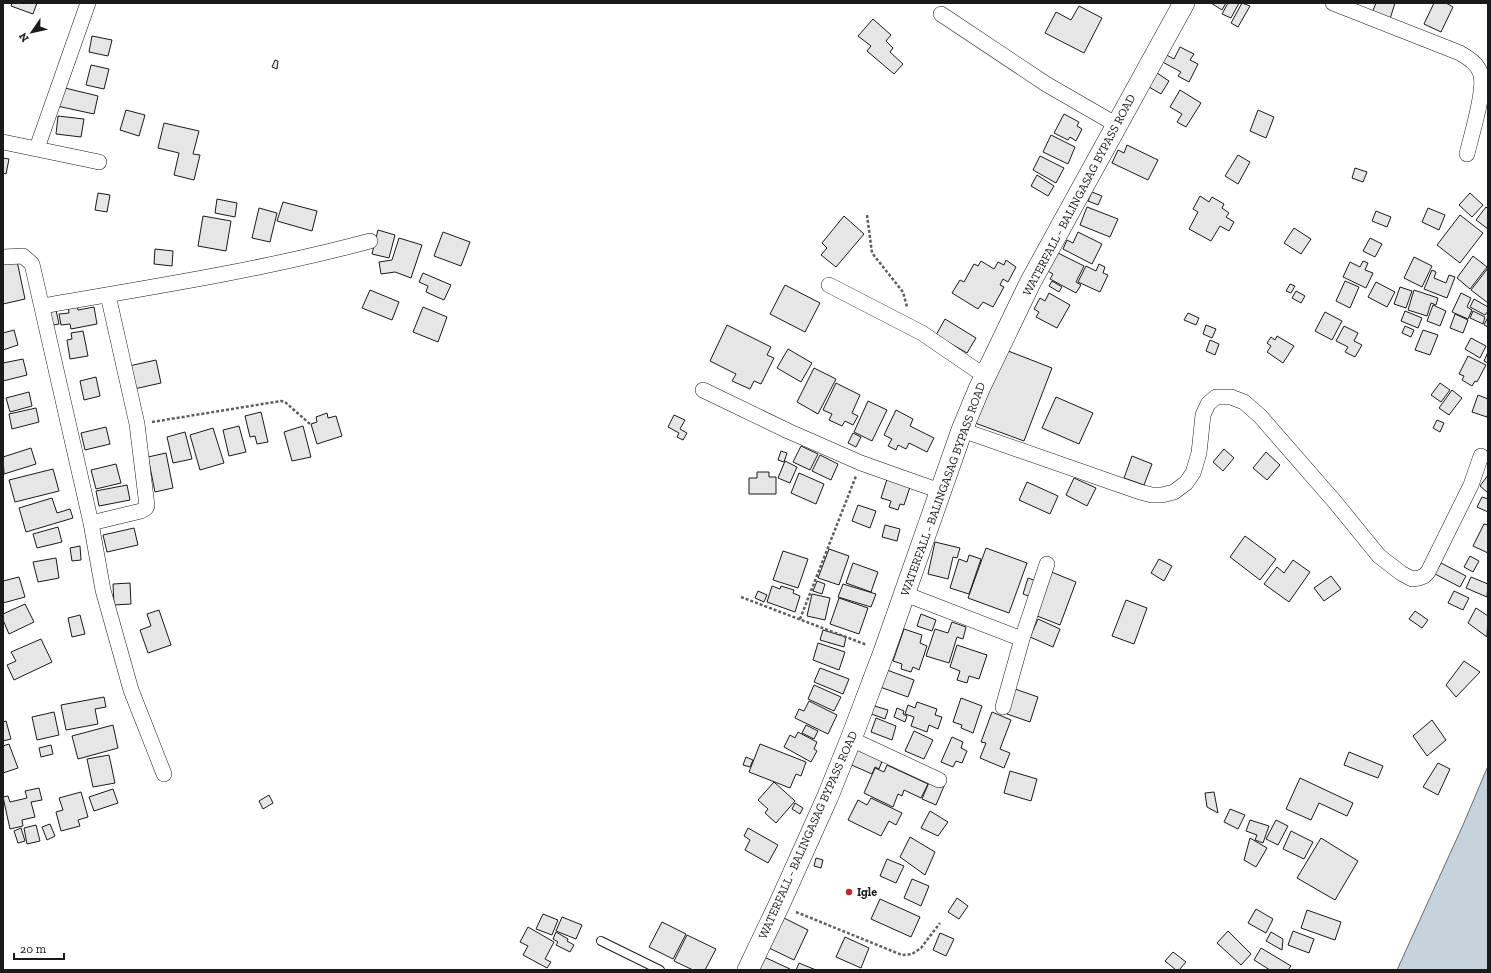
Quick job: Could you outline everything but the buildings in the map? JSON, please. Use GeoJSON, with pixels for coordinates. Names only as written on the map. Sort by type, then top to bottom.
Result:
{"type":"FeatureCollection","features":[{"type":"Feature","properties":{"kind":"main road","name":"WATERFALL ‒ BALINGASAG BYPASS ROAD"},"geometry":{"type":"LineString","coordinates":[[748,970],[828,796],[851,739],[884,652],[962,430],[985,376],[1030,284],[1184,3]]}},
{"type":"Feature","properties":{"kind":"street"},"geometry":{"type":"LineString","coordinates":[[37,148],[88,3]]}},
{"type":"Feature","properties":{"kind":"street"},"geometry":{"type":"LineString","coordinates":[[1333,3],[1460,53],[1474,62],[1480,72],[1482,80],[1480,98],[1467,154]]}},
{"type":"Feature","properties":{"kind":"street"},"geometry":{"type":"LineString","coordinates":[[941,14],[1046,84],[1117,125]]}},
{"type":"Feature","properties":{"kind":"street"},"geometry":{"type":"LineString","coordinates":[[3,142],[99,162]]}},
{"type":"Feature","properties":{"kind":"street"},"geometry":{"type":"LineString","coordinates":[[42,306],[248,270],[331,252],[370,241]]}},
{"type":"Feature","properties":{"kind":"street"},"geometry":{"type":"LineString","coordinates":[[3,257],[24,256],[32,264],[91,523],[103,590],[123,666],[164,774]]}},
{"type":"Feature","properties":{"kind":"street"},"geometry":{"type":"LineString","coordinates":[[829,285],[922,333],[985,376]]}},
{"type":"Feature","properties":{"kind":"street"},"geometry":{"type":"LineString","coordinates":[[91,523],[141,511],[147,506],[138,424],[108,295]]}},
{"type":"Feature","properties":{"kind":"street"},"geometry":{"type":"LineString","coordinates":[[703,390],[788,431],[861,463],[940,491]]}},
{"type":"Feature","properties":{"kind":"street"},"geometry":{"type":"LineString","coordinates":[[962,430],[1140,492],[1152,495],[1162,495],[1174,492],[1186,483],[1193,474],[1199,453],[1203,415],[1208,404],[1216,397],[1231,397],[1244,402],[1260,416],[1321,485],[1379,556],[1401,573],[1412,579],[1424,576],[1428,572],[1471,486],[1481,456]]}},
{"type":"Feature","properties":{"kind":"street"},"geometry":{"type":"LineString","coordinates":[[1003,707],[1022,639],[1047,564]]}},
{"type":"Feature","properties":{"kind":"street"},"geometry":{"type":"LineString","coordinates":[[904,594],[1022,639]]}},
{"type":"Feature","properties":{"kind":"street"},"geometry":{"type":"LineString","coordinates":[[851,739],[939,780]]}},
{"type":"Feature","properties":{"kind":"lane"},"geometry":{"type":"LineString","coordinates":[[601,941],[660,970]]}},
{"type":"Feature","properties":{"kind":"path"},"geometry":{"type":"LineString","coordinates":[[867,215],[872,253],[903,292],[913,328]]}},
{"type":"Feature","properties":{"kind":"path"},"geometry":{"type":"LineString","coordinates":[[138,424],[281,401],[285,402],[310,424]]}},
{"type":"Feature","properties":{"kind":"path"},"geometry":{"type":"LineString","coordinates":[[800,619],[861,463]]}},
{"type":"Feature","properties":{"kind":"path"},"geometry":{"type":"LineString","coordinates":[[741,597],[884,652]]}},
{"type":"Feature","properties":{"kind":"path"},"geometry":{"type":"LineString","coordinates":[[779,904],[902,955],[912,954],[921,948],[940,922]]}},
{"type":"Feature","properties":{"kind":"shaded area"},"geometry":{"type":"Polygon","coordinates":[[[1488,766],[1488,970],[1397,970],[1463,825],[1488,766]]]}},
{"type":"Feature","properties":{"kind":"place","name":"Igle"},"geometry":{"type":"Point","coordinates":[849,892]}}]}
